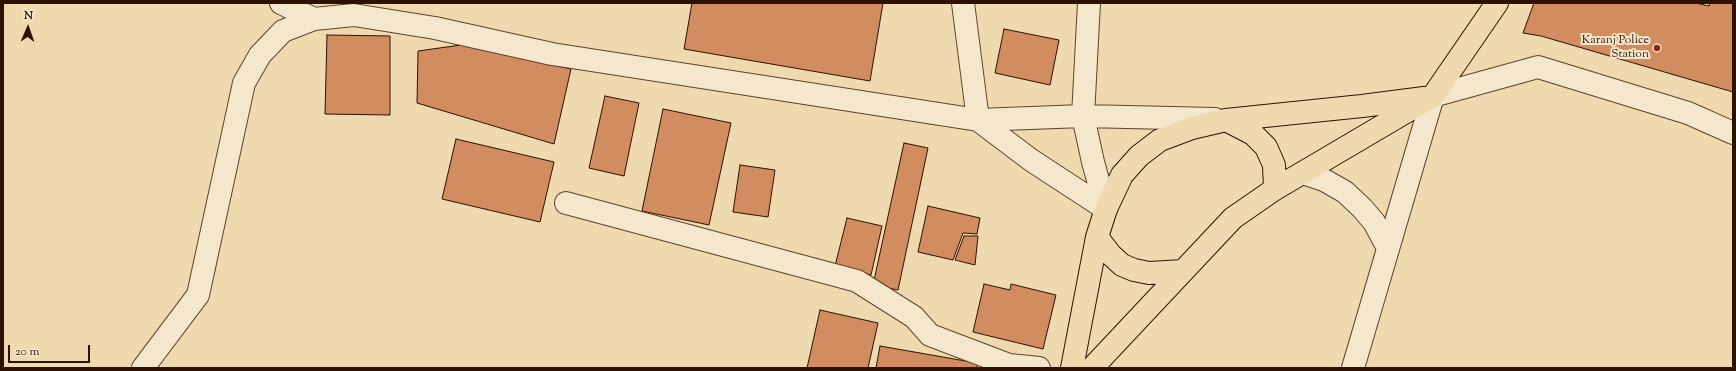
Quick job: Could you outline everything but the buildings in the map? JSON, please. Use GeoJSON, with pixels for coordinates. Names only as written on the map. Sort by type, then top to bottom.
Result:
{"type":"FeatureCollection","features":[{"type":"Feature","properties":{"kind":"main road"},"geometry":{"type":"LineString","coordinates":[[1092,368],[1233,218],[1275,189],[1433,96],[1497,3]]}},
{"type":"Feature","properties":{"kind":"main road"},"geometry":{"type":"LineString","coordinates":[[1072,368],[1098,237],[1106,209],[1122,175],[1144,152],[1160,140],[1192,128],[1226,120],[1362,106],[1433,96]]}},
{"type":"Feature","properties":{"kind":"main road"},"geometry":{"type":"LineString","coordinates":[[1226,120],[1253,134],[1266,147],[1274,165],[1275,189]]}},
{"type":"Feature","properties":{"kind":"main road"},"geometry":{"type":"LineString","coordinates":[[1098,237],[1110,254],[1122,265],[1134,270],[1163,274],[1183,271]]}},
{"type":"Feature","properties":{"kind":"street"},"geometry":{"type":"LineString","coordinates":[[281,3],[314,19]]}},
{"type":"Feature","properties":{"kind":"street"},"geometry":{"type":"LineString","coordinates":[[963,3],[978,120],[1031,160],[1106,209]]}},
{"type":"Feature","properties":{"kind":"street"},"geometry":{"type":"LineString","coordinates":[[1089,3],[1083,116],[1093,162],[1106,209]]}},
{"type":"Feature","properties":{"kind":"street"},"geometry":{"type":"LineString","coordinates":[[143,368],[198,295],[244,83],[260,54],[283,31],[314,19],[354,15],[361,16],[435,28],[552,54],[978,120],[1083,116],[1226,120]]}},
{"type":"Feature","properties":{"kind":"street"},"geometry":{"type":"LineString","coordinates":[[1353,368],[1433,96],[1538,67],[1688,112],[1733,133]]}},
{"type":"Feature","properties":{"kind":"street"},"geometry":{"type":"LineString","coordinates":[[1303,173],[1324,180],[1345,192],[1374,222],[1388,248]]}},
{"type":"Feature","properties":{"kind":"street"},"geometry":{"type":"LineString","coordinates":[[566,203],[857,281],[914,317],[930,335],[1009,364],[1039,368]]}},
{"type":"Feature","properties":{"kind":"place","name":"Karanj Police Station"},"geometry":{"type":"Point","coordinates":[1657,48]}}]}
